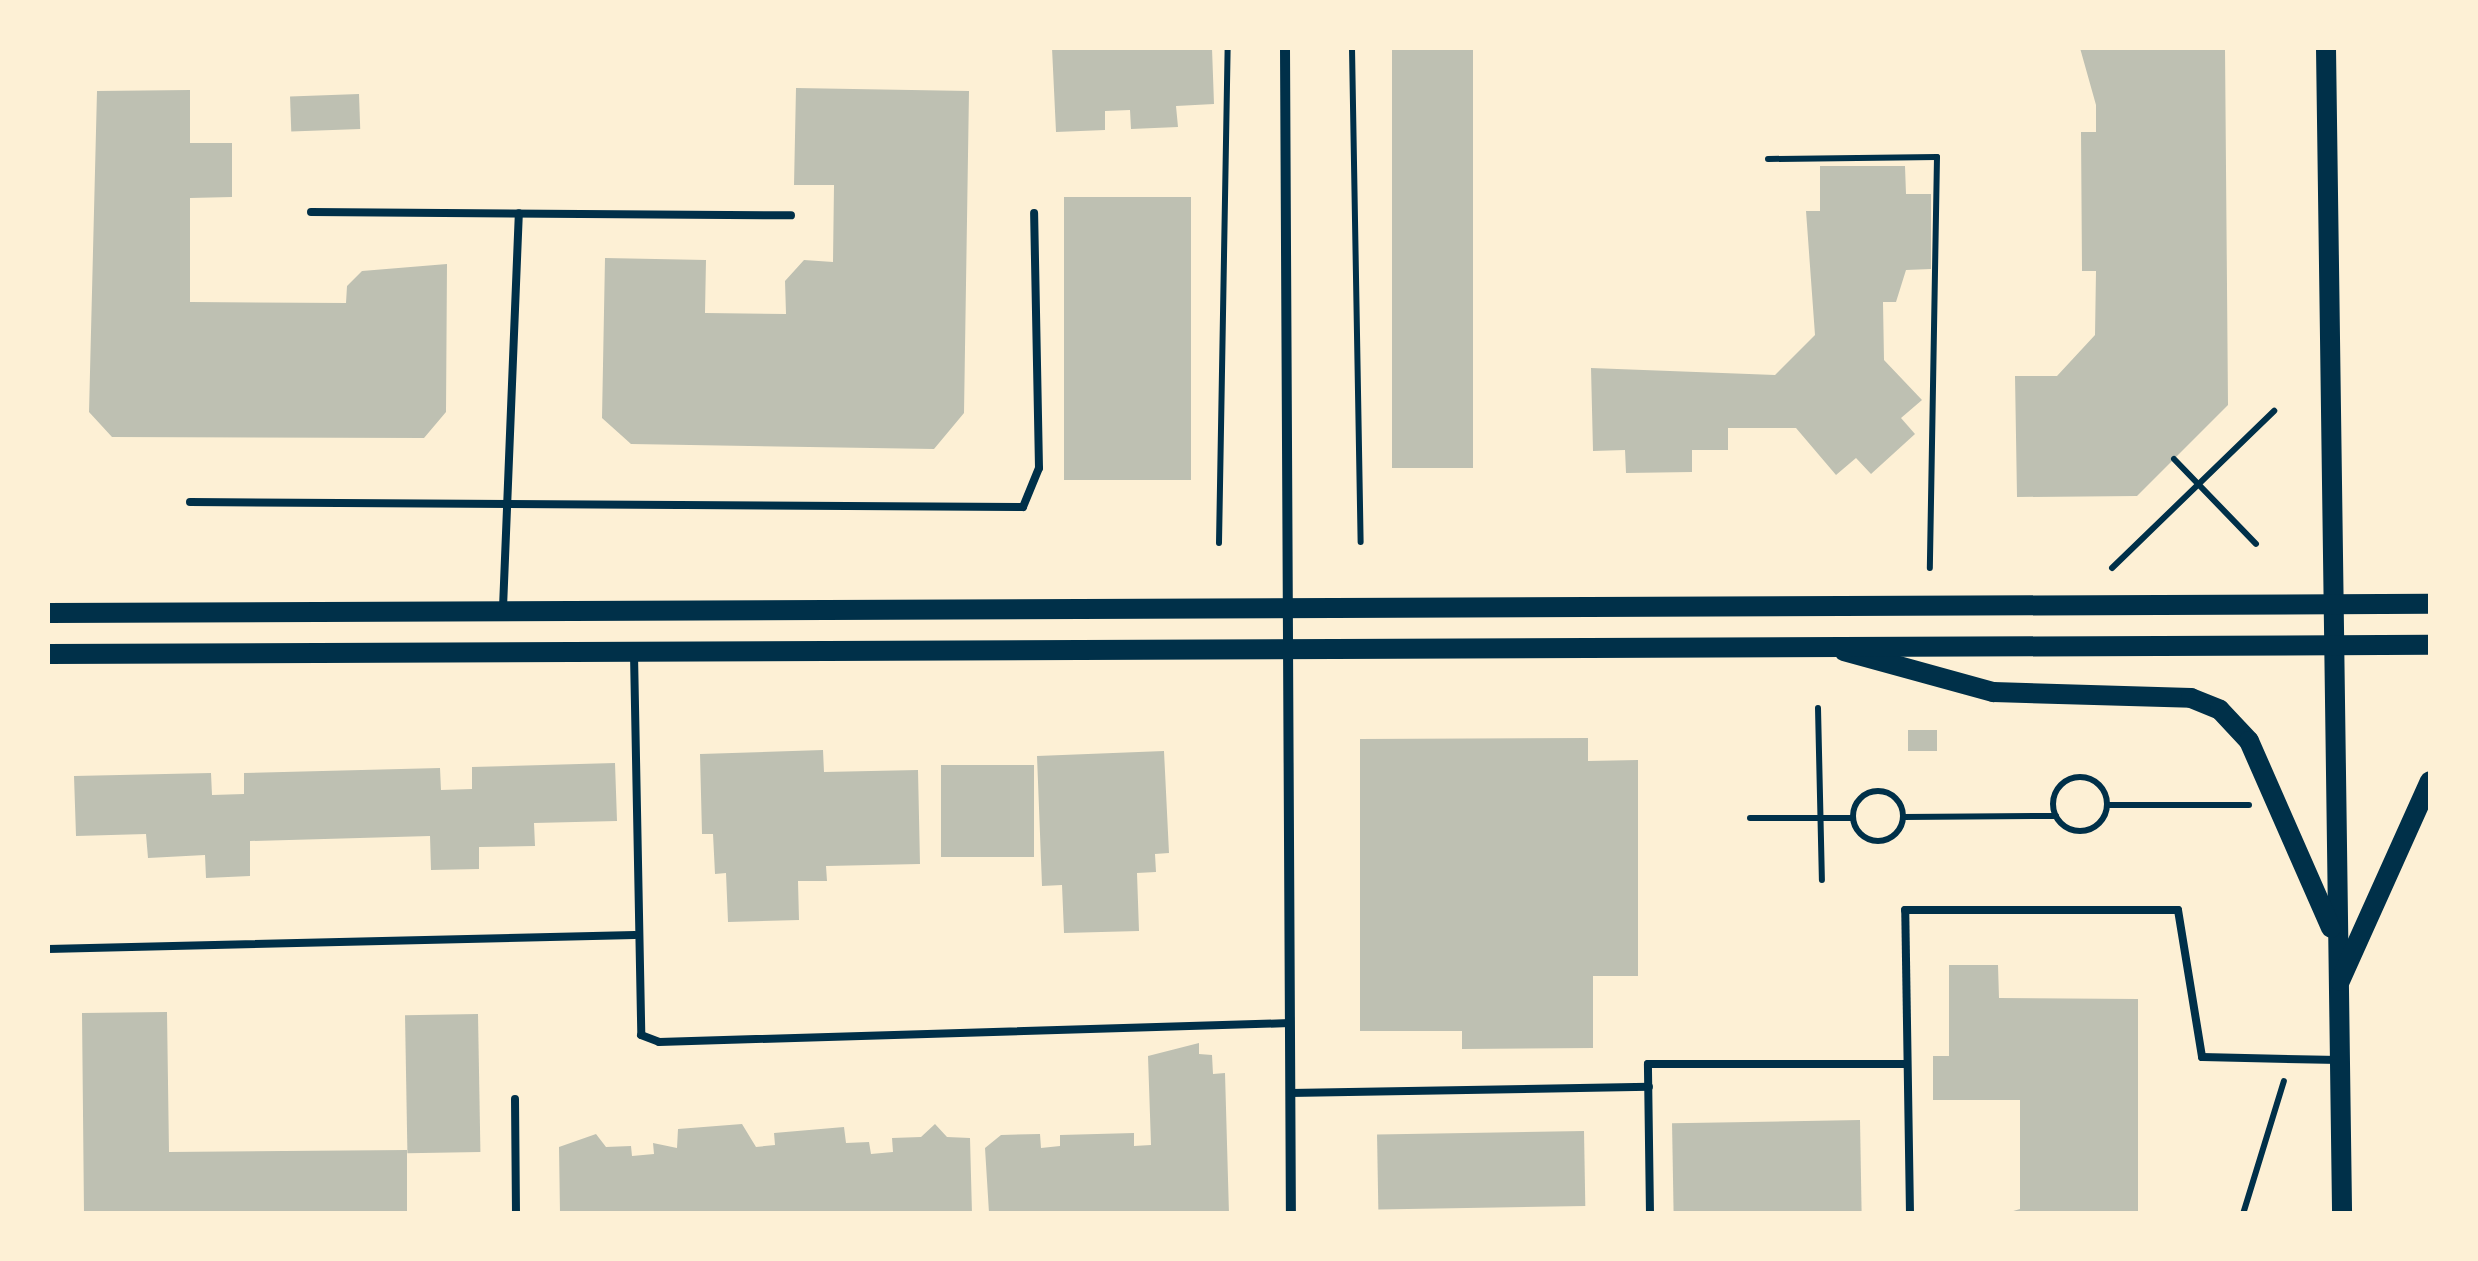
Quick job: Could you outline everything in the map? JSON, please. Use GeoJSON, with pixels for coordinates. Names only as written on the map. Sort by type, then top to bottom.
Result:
{"type":"FeatureCollection","features":[{"type":"Feature","properties":{"kind":"main road"},"geometry":{"type":"LineString","coordinates":[[2326,48],[2342,1214]]}},
{"type":"Feature","properties":{"kind":"main road"},"geometry":{"type":"LineString","coordinates":[[48,613],[1290,603],[2430,604]]}},
{"type":"Feature","properties":{"kind":"main road"},"geometry":{"type":"LineString","coordinates":[[48,654],[1290,644],[2430,645]]}},
{"type":"Feature","properties":{"kind":"main road"},"geometry":{"type":"LineString","coordinates":[[1819,644],[1994,692],[2191,698],[2220,710],[2249,741],[2337,944]]}},
{"type":"Feature","properties":{"kind":"main road"},"geometry":{"type":"LineString","coordinates":[[2338,987],[2430,781]]}},
{"type":"Feature","properties":{"kind":"street"},"geometry":{"type":"LineString","coordinates":[[1285,48],[1290,1214]]}},
{"type":"Feature","properties":{"kind":"lane"},"geometry":{"type":"LineString","coordinates":[[312,212],[791,215]]}},
{"type":"Feature","properties":{"kind":"lane"},"geometry":{"type":"LineString","coordinates":[[503,610],[512,505],[519,214]]}},
{"type":"Feature","properties":{"kind":"lane"},"geometry":{"type":"LineString","coordinates":[[190,502],[1023,507],[1039,468],[1034,214]]}},
{"type":"Feature","properties":{"kind":"lane"},"geometry":{"type":"LineString","coordinates":[[634,650],[635,1017],[641,1035],[658,1042],[1290,1023]]}},
{"type":"Feature","properties":{"kind":"lane"},"geometry":{"type":"LineString","coordinates":[[1910,1214],[1905,910],[2178,910],[2202,1057],[2339,1060]]}},
{"type":"Feature","properties":{"kind":"lane"},"geometry":{"type":"LineString","coordinates":[[48,949],[635,935]]}},
{"type":"Feature","properties":{"kind":"lane"},"geometry":{"type":"LineString","coordinates":[[1650,1214],[1648,1064],[1907,1064]]}},
{"type":"Feature","properties":{"kind":"lane"},"geometry":{"type":"LineString","coordinates":[[1290,1093],[1649,1088]]}},
{"type":"Feature","properties":{"kind":"lane"},"geometry":{"type":"LineString","coordinates":[[515,1100],[516,1214]]}},
{"type":"Feature","properties":{"kind":"path"},"geometry":{"type":"LineString","coordinates":[[1219,543],[1228,48]]}},
{"type":"Feature","properties":{"kind":"path"},"geometry":{"type":"LineString","coordinates":[[1352,48],[1361,542]]}},
{"type":"Feature","properties":{"kind":"path"},"geometry":{"type":"LineString","coordinates":[[1768,159],[1937,158],[1930,568]]}},
{"type":"Feature","properties":{"kind":"path"},"geometry":{"type":"LineString","coordinates":[[2112,568],[2274,411]]}},
{"type":"Feature","properties":{"kind":"path"},"geometry":{"type":"LineString","coordinates":[[2174,459],[2256,544]]}},
{"type":"Feature","properties":{"kind":"path"},"geometry":{"type":"LineString","coordinates":[[1818,708],[1822,880]]}},
{"type":"Feature","properties":{"kind":"path"},"geometry":{"type":"LineString","coordinates":[[2056,816],[2056,792],[2076,778],[2101,787],[2107,805]]}},
{"type":"Feature","properties":{"kind":"path"},"geometry":{"type":"LineString","coordinates":[[1750,818],[1853,818],[1874,841],[1897,832],[1904,817],[1899,801],[1878,791],[1862,796],[1853,818]]}},
{"type":"Feature","properties":{"kind":"path"},"geometry":{"type":"LineString","coordinates":[[1904,817],[2056,816],[2084,830],[2107,805],[2260,805]]}},
{"type":"Feature","properties":{"kind":"path"},"geometry":{"type":"LineString","coordinates":[[2242,1214],[2292,1058]]}},
{"type":"Feature","properties":{"kind":"building"},"geometry":{"type":"Polygon","coordinates":[[[1052,48],[1212,48],[1214,104],[1176,106],[1178,127],[1131,129],[1130,110],[1105,111],[1105,130],[1056,132],[1052,48]]]}},
{"type":"Feature","properties":{"kind":"building"},"geometry":{"type":"Polygon","coordinates":[[[1392,48],[1473,48],[1473,468],[1392,468],[1392,48]]]}},
{"type":"Feature","properties":{"kind":"building"},"geometry":{"type":"Polygon","coordinates":[[[2080,48],[2225,48],[2228,405],[2137,496],[2017,497],[2015,376],[2057,376],[2095,335],[2096,271],[2082,271],[2081,132],[2096,132],[2096,105],[2080,48]]]}},
{"type":"Feature","properties":{"kind":"building"},"geometry":{"type":"Polygon","coordinates":[[[796,88],[969,91],[964,413],[934,449],[631,444],[602,418],[605,258],[706,260],[705,313],[786,314],[785,281],[804,260],[833,262],[834,185],[794,185],[796,88]]]}},
{"type":"Feature","properties":{"kind":"building"},"geometry":{"type":"Polygon","coordinates":[[[190,90],[190,143],[232,143],[232,197],[190,198],[190,302],[346,303],[347,286],[362,271],[447,264],[446,412],[424,438],[112,437],[89,412],[97,91],[190,90]]]}},
{"type":"Feature","properties":{"kind":"building"},"geometry":{"type":"Polygon","coordinates":[[[359,94],[360,129],[291,131],[290,96],[359,94]]]}},
{"type":"Feature","properties":{"kind":"building"},"geometry":{"type":"Polygon","coordinates":[[[1820,166],[1905,166],[1906,194],[1931,194],[1931,269],[1906,270],[1896,302],[1883,302],[1884,360],[1922,400],[1901,418],[1915,434],[1871,474],[1856,458],[1836,475],[1796,428],[1728,428],[1728,450],[1692,450],[1692,472],[1626,473],[1625,450],[1593,451],[1591,368],[1775,375],[1815,335],[1806,211],[1820,211],[1820,166]]]}},
{"type":"Feature","properties":{"kind":"building"},"geometry":{"type":"Polygon","coordinates":[[[1064,197],[1191,197],[1191,480],[1064,480],[1064,197]]]}},
{"type":"Feature","properties":{"kind":"building"},"geometry":{"type":"Polygon","coordinates":[[[1908,730],[1937,730],[1937,751],[1908,751],[1908,730]]]}},
{"type":"Feature","properties":{"kind":"building"},"geometry":{"type":"Polygon","coordinates":[[[1588,738],[1588,761],[1638,760],[1638,976],[1593,976],[1593,1048],[1462,1049],[1462,1031],[1360,1031],[1360,739],[1588,738]]]}},
{"type":"Feature","properties":{"kind":"building"},"geometry":{"type":"Polygon","coordinates":[[[823,750],[824,772],[918,770],[920,864],[826,866],[827,881],[798,881],[799,920],[728,922],[726,873],[715,874],[713,834],[702,834],[700,754],[823,750]]]}},
{"type":"Feature","properties":{"kind":"building"},"geometry":{"type":"Polygon","coordinates":[[[1164,751],[1169,853],[1155,854],[1156,872],[1137,873],[1139,931],[1064,933],[1062,885],[1042,886],[1037,756],[1164,751]]]}},
{"type":"Feature","properties":{"kind":"building"},"geometry":{"type":"Polygon","coordinates":[[[615,763],[617,821],[534,823],[535,846],[479,847],[479,869],[431,870],[430,836],[250,841],[250,876],[206,878],[205,855],[148,858],[146,834],[76,836],[74,776],[211,773],[212,795],[244,794],[244,773],[440,768],[441,790],[472,789],[472,767],[615,763]]]}},
{"type":"Feature","properties":{"kind":"building"},"geometry":{"type":"Polygon","coordinates":[[[941,765],[1034,765],[1034,857],[941,857],[941,765]]]}},
{"type":"Feature","properties":{"kind":"building"},"geometry":{"type":"Polygon","coordinates":[[[1949,965],[1998,965],[1999,998],[2138,999],[2138,1214],[2003,1214],[2020,1209],[2020,1100],[1933,1100],[1933,1056],[1949,1056],[1949,965]]]}},
{"type":"Feature","properties":{"kind":"building"},"geometry":{"type":"Polygon","coordinates":[[[167,1012],[169,1152],[407,1150],[407,1214],[84,1214],[82,1013],[167,1012]]]}},
{"type":"Feature","properties":{"kind":"building"},"geometry":{"type":"Polygon","coordinates":[[[478,1014],[480,1152],[407,1153],[405,1015],[478,1014]]]}},
{"type":"Feature","properties":{"kind":"building"},"geometry":{"type":"Polygon","coordinates":[[[1199,1043],[1199,1054],[1212,1055],[1213,1074],[1225,1073],[1229,1214],[989,1213],[985,1148],[1001,1135],[1040,1134],[1041,1148],[1060,1146],[1060,1135],[1134,1133],[1134,1146],[1151,1145],[1148,1056],[1199,1043]]]}},
{"type":"Feature","properties":{"kind":"building"},"geometry":{"type":"Polygon","coordinates":[[[1860,1120],[1862,1214],[1674,1214],[1672,1123],[1860,1120]]]}},
{"type":"Feature","properties":{"kind":"building"},"geometry":{"type":"Polygon","coordinates":[[[742,1124],[756,1147],[775,1145],[774,1133],[844,1127],[846,1143],[869,1142],[871,1154],[893,1152],[892,1138],[921,1137],[935,1124],[947,1137],[970,1138],[972,1214],[560,1214],[559,1147],[596,1134],[606,1147],[631,1146],[632,1156],[654,1154],[653,1143],[677,1148],[678,1129],[742,1124]]]}},
{"type":"Feature","properties":{"kind":"building"},"geometry":{"type":"Polygon","coordinates":[[[1584,1131],[1585,1206],[1378,1210],[1377,1135],[1584,1131]]]}}]}
